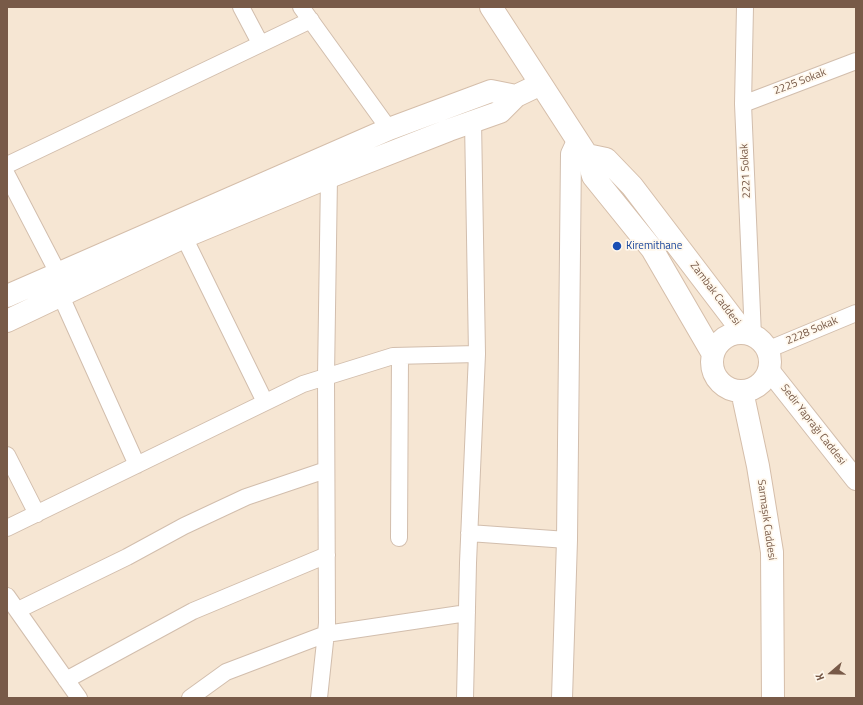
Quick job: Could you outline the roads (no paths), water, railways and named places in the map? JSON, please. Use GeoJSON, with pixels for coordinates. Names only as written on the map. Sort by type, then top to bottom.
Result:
{"type":"FeatureCollection","features":[{"type":"Feature","properties":{"kind":"main road"},"geometry":{"type":"LineString","coordinates":[[491,7],[582,148],[593,176],[652,249],[713,354]]}},
{"type":"Feature","properties":{"kind":"main road"},"geometry":{"type":"LineString","coordinates":[[7,296],[59,284],[184,237],[329,177],[500,112],[516,96],[541,84]]}},
{"type":"Feature","properties":{"kind":"main road"},"geometry":{"type":"LineString","coordinates":[[7,320],[59,284],[389,129],[491,91],[516,96]]}},
{"type":"Feature","properties":{"kind":"main road","name":"Zambak Caddesi"},"geometry":{"type":"LineString","coordinates":[[582,148],[606,159],[632,186],[758,347]]}},
{"type":"Feature","properties":{"kind":"main road"},"geometry":{"type":"LineString","coordinates":[[734,333],[758,347],[765,378],[759,385],[742,391],[729,388],[718,380],[712,363],[713,354],[717,345],[724,338],[734,333]]}},
{"type":"Feature","properties":{"kind":"main road","name":"Sarmaşık Caddesi"},"geometry":{"type":"LineString","coordinates":[[742,391],[758,466],[772,552],[773,698]]}},
{"type":"Feature","properties":{"kind":"street"},"geometry":{"type":"LineString","coordinates":[[241,7],[260,43]]}},
{"type":"Feature","properties":{"kind":"street"},"geometry":{"type":"LineString","coordinates":[[301,7],[389,129]]}},
{"type":"Feature","properties":{"kind":"street","name":"2221 Sokak"},"geometry":{"type":"LineString","coordinates":[[745,7],[743,104],[758,347]]}},
{"type":"Feature","properties":{"kind":"street"},"geometry":{"type":"LineString","coordinates":[[7,165],[311,20]]}},
{"type":"Feature","properties":{"kind":"street","name":"2225 Sokak"},"geometry":{"type":"LineString","coordinates":[[743,104],[856,61]]}},
{"type":"Feature","properties":{"kind":"street"},"geometry":{"type":"LineString","coordinates":[[465,698],[469,533],[477,354],[474,121]]}},
{"type":"Feature","properties":{"kind":"street"},"geometry":{"type":"LineString","coordinates":[[562,698],[567,540],[571,154],[582,148]]}},
{"type":"Feature","properties":{"kind":"street"},"geometry":{"type":"LineString","coordinates":[[7,175],[59,284],[137,465]]}},
{"type":"Feature","properties":{"kind":"street"},"geometry":{"type":"LineString","coordinates":[[319,698],[326,634],[326,376],[329,177]]}},
{"type":"Feature","properties":{"kind":"street"},"geometry":{"type":"LineString","coordinates":[[184,237],[265,402]]}},
{"type":"Feature","properties":{"kind":"street","name":"2228 Sokak"},"geometry":{"type":"LineString","coordinates":[[758,347],[856,313]]}},
{"type":"Feature","properties":{"kind":"street","name":"Sedir Yaprağı Caddesi"},"geometry":{"type":"LineString","coordinates":[[758,347],[856,480]]}},
{"type":"Feature","properties":{"kind":"street"},"geometry":{"type":"LineString","coordinates":[[7,528],[303,384],[393,356],[477,354]]}},
{"type":"Feature","properties":{"kind":"street"},"geometry":{"type":"LineString","coordinates":[[399,538],[400,356]]}},
{"type":"Feature","properties":{"kind":"street"},"geometry":{"type":"LineString","coordinates":[[7,455],[36,514]]}},
{"type":"Feature","properties":{"kind":"street"},"geometry":{"type":"LineString","coordinates":[[75,697],[66,680],[11,605],[127,557],[184,526],[246,497],[326,470]]}},
{"type":"Feature","properties":{"kind":"street"},"geometry":{"type":"LineString","coordinates":[[469,533],[567,540]]}},
{"type":"Feature","properties":{"kind":"street"},"geometry":{"type":"LineString","coordinates":[[66,680],[194,611],[327,555]]}},
{"type":"Feature","properties":{"kind":"street"},"geometry":{"type":"LineString","coordinates":[[190,698],[226,672],[326,634],[467,613]]}},
{"type":"Feature","properties":{"kind":"place","name":"Kiremithane"},"geometry":{"type":"Point","coordinates":[617,246]}}]}
